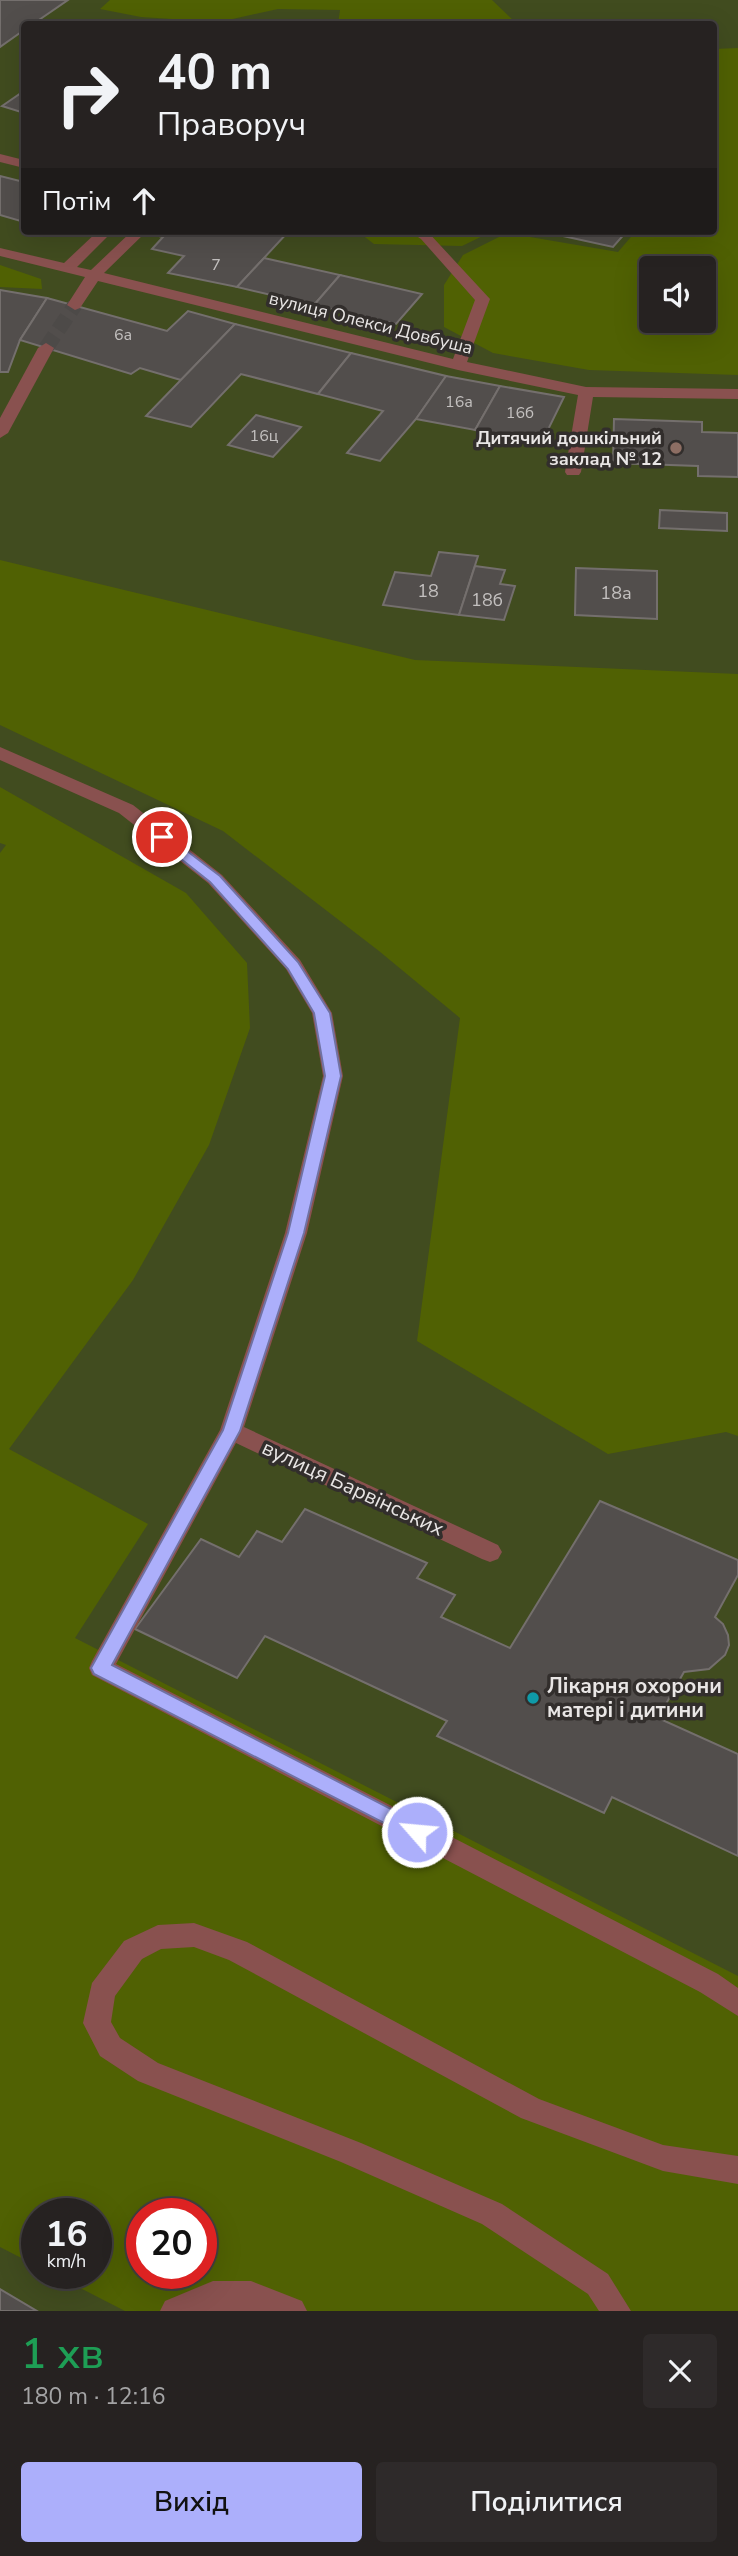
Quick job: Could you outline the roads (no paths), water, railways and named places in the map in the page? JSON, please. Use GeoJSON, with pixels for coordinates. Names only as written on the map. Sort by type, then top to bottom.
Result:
{"type":"FeatureCollection","features":[{"type":"Feature","properties":{"kind":"street"},"geometry":{"type":"LineString","coordinates":[[0,158],[21,163]]}},
{"type":"Feature","properties":{"kind":"street"},"geometry":{"type":"LineString","coordinates":[[67,268],[102,235]]}},
{"type":"Feature","properties":{"kind":"street"},"geometry":{"type":"LineString","coordinates":[[75,306],[95,274],[135,235]]}},
{"type":"Feature","properties":{"kind":"street"},"geometry":{"type":"LineString","coordinates":[[424,235],[483,299],[458,365]]}},
{"type":"Feature","properties":{"kind":"street","name":"вулиця Олекси Довбуша"},"geometry":{"type":"LineString","coordinates":[[0,252],[458,365],[586,392],[738,394]]}},
{"type":"Feature","properties":{"kind":"street"},"geometry":{"type":"LineString","coordinates":[[0,433],[25,382],[46,348]]}},
{"type":"Feature","properties":{"kind":"street"},"geometry":{"type":"LineString","coordinates":[[573,472],[586,392]]}},
{"type":"Feature","properties":{"kind":"street"},"geometry":{"type":"LineString","coordinates":[[0,753],[126,808],[215,879],[293,965],[322,1013],[333,1076],[296,1233],[232,1431],[101,1668],[709,1983],[738,2004]]}},
{"type":"Feature","properties":{"kind":"street","name":"вулиця Барвінських"},"geometry":{"type":"LineString","coordinates":[[232,1431],[490,1552]]}},
{"type":"Feature","properties":{"kind":"street"},"geometry":{"type":"LineString","coordinates":[[617,2311],[598,2284],[492,2214],[338,2147],[148,2072],[110,2047],[97,2023],[102,1992],[133,1950],[158,1937],[194,1935],[238,1951],[531,2109],[663,2158],[738,2170]]}},
{"type":"Feature","properties":{"kind":"street"},"geometry":{"type":"LineString","coordinates":[[175,2311],[213,2295],[251,2295],[292,2311]]}},
{"type":"Feature","properties":{"kind":"tunnel"},"geometry":{"type":"LineString","coordinates":[[46,348],[75,305]]}},
{"type":"Feature","properties":{"kind":"place","name":"Дитячий дошкільний заклад № 12"},"geometry":{"type":"Point","coordinates":[676,448]}},
{"type":"Feature","properties":{"kind":"place","name":"Лікарня охорони матері і дитини"},"geometry":{"type":"Point","coordinates":[533,1698]}}]}
